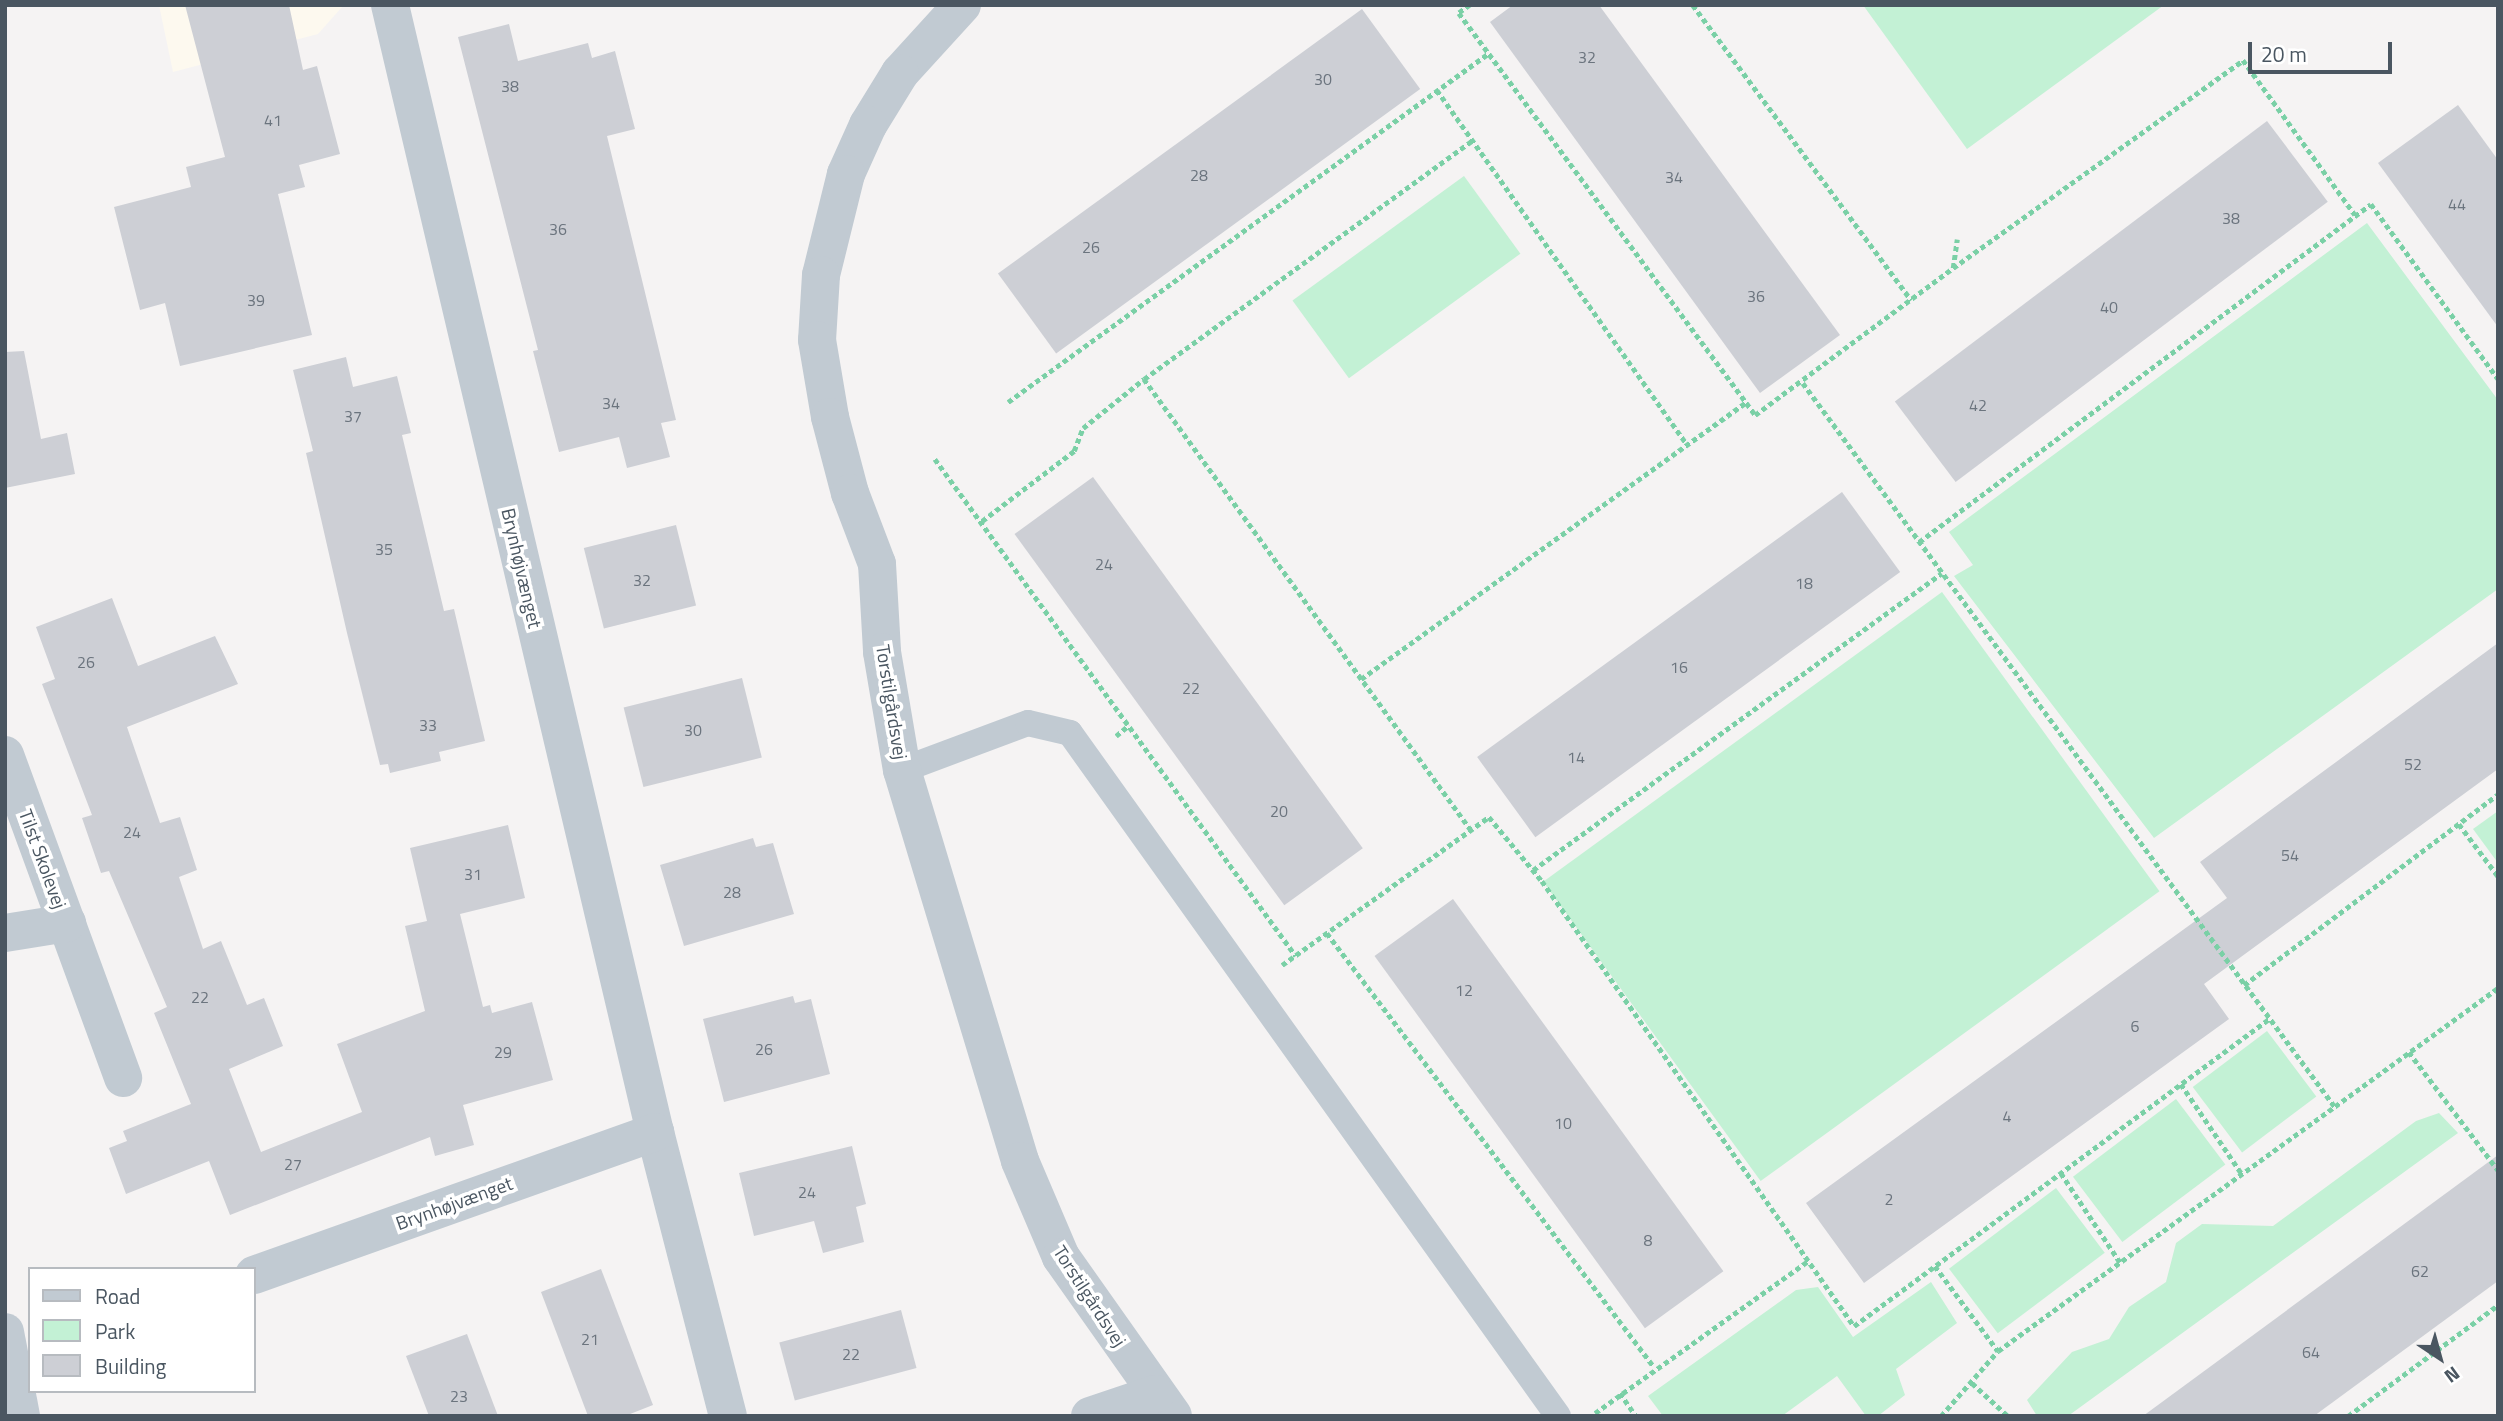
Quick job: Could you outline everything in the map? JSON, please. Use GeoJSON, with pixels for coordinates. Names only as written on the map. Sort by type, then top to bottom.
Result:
{"type":"FeatureCollection","features":[{"type":"Feature","properties":{"kind":"street","name":"Brynhøjvænget"},"geometry":{"type":"LineString","coordinates":[[390,5],[655,1132],[728,1416]]}},
{"type":"Feature","properties":{"kind":"street","name":"Torstilgårdsvej"},"geometry":{"type":"LineString","coordinates":[[962,5],[900,73],[868,125],[846,173],[821,275],[817,340],[826,392],[850,493],[877,564],[882,652],[902,770],[1020,1161],[1061,1257],[1164,1405]]}},
{"type":"Feature","properties":{"kind":"street","name":"Tilst Skolevej"},"geometry":{"type":"LineString","coordinates":[[5,755],[123,1078]]}},
{"type":"Feature","properties":{"kind":"street","name":"Tilst Skolevej"},"geometry":{"type":"LineString","coordinates":[[5,933],[67,923]]}},
{"type":"Feature","properties":{"kind":"street","name":"Brynhøjvænget"},"geometry":{"type":"LineString","coordinates":[[256,1274],[655,1132]]}},
{"type":"Feature","properties":{"kind":"street"},"geometry":{"type":"LineString","coordinates":[[5,1332],[21,1416]]}},
{"type":"Feature","properties":{"kind":"street"},"geometry":{"type":"LineString","coordinates":[[1090,1416],[1164,1405]]}},
{"type":"Feature","properties":{"kind":"lane"},"geometry":{"type":"LineString","coordinates":[[902,770],[1028,723],[1070,733],[1559,1416]]}},
{"type":"Feature","properties":{"kind":"path"},"geometry":{"type":"LineString","coordinates":[[1469,5],[1459,13],[1755,415],[1803,383],[1953,268],[2243,60],[2355,215]]}},
{"type":"Feature","properties":{"kind":"path"},"geometry":{"type":"LineString","coordinates":[[1693,5],[1911,300]]}},
{"type":"Feature","properties":{"kind":"path"},"geometry":{"type":"LineString","coordinates":[[1008,402],[1489,53]]}},
{"type":"Feature","properties":{"kind":"path"},"geometry":{"type":"LineString","coordinates":[[1437,90],[1686,443]]}},
{"type":"Feature","properties":{"kind":"path"},"geometry":{"type":"LineString","coordinates":[[982,521],[1074,451],[1083,428],[1144,379],[1473,140]]}},
{"type":"Feature","properties":{"kind":"path"},"geometry":{"type":"LineString","coordinates":[[1919,542],[2371,204],[2498,379]]}},
{"type":"Feature","properties":{"kind":"path"},"geometry":{"type":"LineString","coordinates":[[1953,268],[1957,239]]}},
{"type":"Feature","properties":{"kind":"path"},"geometry":{"type":"LineString","coordinates":[[1144,379],[1471,830]]}},
{"type":"Feature","properties":{"kind":"path"},"geometry":{"type":"LineString","coordinates":[[1803,383],[2334,1107]]}},
{"type":"Feature","properties":{"kind":"path"},"geometry":{"type":"LineString","coordinates":[[1361,679],[1746,402]]}},
{"type":"Feature","properties":{"kind":"path"},"geometry":{"type":"LineString","coordinates":[[935,458],[1296,956]]}},
{"type":"Feature","properties":{"kind":"path"},"geometry":{"type":"LineString","coordinates":[[1533,870],[1942,573]]}},
{"type":"Feature","properties":{"kind":"path"},"geometry":{"type":"LineString","coordinates":[[2244,985],[2498,794]]}},
{"type":"Feature","properties":{"kind":"path"},"geometry":{"type":"LineString","coordinates":[[1253,986],[1489,817],[1533,870],[1854,1326],[2269,1019]]}},
{"type":"Feature","properties":{"kind":"path"},"geometry":{"type":"LineString","coordinates":[[2459,824],[2498,876]]}},
{"type":"Feature","properties":{"kind":"path"},"geometry":{"type":"LineString","coordinates":[[1327,933],[1654,1367]]}},
{"type":"Feature","properties":{"kind":"path"},"geometry":{"type":"LineString","coordinates":[[1941,1416],[1998,1351],[2498,988]]}},
{"type":"Feature","properties":{"kind":"path"},"geometry":{"type":"LineString","coordinates":[[2409,1052],[2498,1170]]}},
{"type":"Feature","properties":{"kind":"path"},"geometry":{"type":"LineString","coordinates":[[2181,1084],[2242,1174]]}},
{"type":"Feature","properties":{"kind":"path"},"geometry":{"type":"LineString","coordinates":[[2061,1173],[2120,1262]]}},
{"type":"Feature","properties":{"kind":"path"},"geometry":{"type":"LineString","coordinates":[[1591,1416],[1654,1367],[1808,1261]]}},
{"type":"Feature","properties":{"kind":"path"},"geometry":{"type":"LineString","coordinates":[[1935,1266],[1998,1351]]}},
{"type":"Feature","properties":{"kind":"path"},"geometry":{"type":"LineString","coordinates":[[2348,1416],[2498,1305]]}},
{"type":"Feature","properties":{"kind":"path"},"geometry":{"type":"LineString","coordinates":[[1972,1383],[2008,1416]]}},
{"type":"Feature","properties":{"kind":"path"},"geometry":{"type":"LineString","coordinates":[[1620,1393],[1636,1416]]}},
{"type":"Feature","properties":{"kind":"shaded area"},"geometry":{"type":"Polygon","coordinates":[[[159,5],[342,7],[318,34],[173,72],[159,5]]]}},
{"type":"Feature","properties":{"kind":"green space"},"geometry":{"type":"Polygon","coordinates":[[[1863,5],[2164,5],[1967,149],[1863,5]]]}},
{"type":"Feature","properties":{"kind":"green space"},"geometry":{"type":"Polygon","coordinates":[[[1464,176],[1520,254],[1349,378],[1292,301],[1464,176]]]}},
{"type":"Feature","properties":{"kind":"green space"},"geometry":{"type":"Polygon","coordinates":[[[2367,223],[2498,400],[2498,589],[2154,838],[1954,576],[1973,565],[1949,532],[2367,223]]]}},
{"type":"Feature","properties":{"kind":"green space"},"geometry":{"type":"Polygon","coordinates":[[[1942,592],[2159,891],[1761,1181],[1543,882],[1942,592]]]}},
{"type":"Feature","properties":{"kind":"green space"},"geometry":{"type":"Polygon","coordinates":[[[2498,811],[2498,863],[2473,829],[2498,811]]]}},
{"type":"Feature","properties":{"kind":"green space"},"geometry":{"type":"Polygon","coordinates":[[[2267,1031],[2316,1096],[2242,1152],[2193,1087],[2267,1031]]]}},
{"type":"Feature","properties":{"kind":"green space"},"geometry":{"type":"Polygon","coordinates":[[[2176,1099],[2225,1164],[2122,1242],[2073,1177],[2176,1099]]]}},
{"type":"Feature","properties":{"kind":"green space"},"geometry":{"type":"Polygon","coordinates":[[[2439,1113],[2458,1133],[2068,1416],[2037,1416],[2027,1400],[2072,1352],[2109,1339],[2129,1307],[2166,1282],[2176,1243],[2202,1224],[2273,1226],[2416,1121],[2439,1113]]]}},
{"type":"Feature","properties":{"kind":"green space"},"geometry":{"type":"Polygon","coordinates":[[[2056,1188],[2105,1253],[1998,1333],[1949,1269],[2056,1188]]]}},
{"type":"Feature","properties":{"kind":"green space"},"geometry":{"type":"Polygon","coordinates":[[[1931,1282],[1957,1323],[1896,1369],[1905,1395],[1878,1416],[1866,1416],[1837,1376],[1782,1416],[1663,1416],[1648,1396],[1796,1290],[1818,1287],[1853,1337],[1931,1282]]]}},
{"type":"Feature","properties":{"kind":"building"},"geometry":{"type":"Polygon","coordinates":[[[185,5],[289,5],[303,70],[317,66],[340,154],[299,165],[305,187],[278,194],[312,335],[180,366],[165,303],[140,310],[114,207],[191,187],[186,167],[225,157],[185,5]]]}},
{"type":"Feature","properties":{"kind":"building"},"geometry":{"type":"Polygon","coordinates":[[[1513,5],[1599,5],[1840,335],[1760,393],[1490,22],[1513,5]]]}},
{"type":"Feature","properties":{"kind":"building"},"geometry":{"type":"Polygon","coordinates":[[[1362,9],[1420,89],[1056,354],[998,274],[1362,9]]]}},
{"type":"Feature","properties":{"kind":"building"},"geometry":{"type":"Polygon","coordinates":[[[509,24],[518,61],[588,43],[592,58],[615,51],[635,129],[607,136],[676,420],[661,423],[670,457],[627,468],[619,437],[559,452],[533,351],[538,350],[458,37],[509,24]]]}},
{"type":"Feature","properties":{"kind":"building"},"geometry":{"type":"Polygon","coordinates":[[[2458,105],[2498,160],[2498,327],[2378,163],[2458,105]]]}},
{"type":"Feature","properties":{"kind":"building"},"geometry":{"type":"Polygon","coordinates":[[[2267,121],[2328,202],[1956,482],[1895,401],[2267,121]]]}},
{"type":"Feature","properties":{"kind":"building"},"geometry":{"type":"Polygon","coordinates":[[[24,351],[41,439],[67,433],[75,474],[5,488],[5,352],[24,351]]]}},
{"type":"Feature","properties":{"kind":"building"},"geometry":{"type":"Polygon","coordinates":[[[346,357],[353,387],[397,376],[411,433],[402,435],[444,611],[454,609],[485,741],[439,752],[441,761],[390,773],[388,764],[380,765],[347,633],[306,453],[313,451],[293,370],[346,357]]]}},
{"type":"Feature","properties":{"kind":"building"},"geometry":{"type":"Polygon","coordinates":[[[1093,477],[1363,848],[1284,905],[1015,534],[1093,477]]]}},
{"type":"Feature","properties":{"kind":"building"},"geometry":{"type":"Polygon","coordinates":[[[1842,492],[1900,572],[1535,837],[1477,757],[1842,492]]]}},
{"type":"Feature","properties":{"kind":"building"},"geometry":{"type":"Polygon","coordinates":[[[676,525],[696,606],[604,629],[584,548],[676,525]]]}},
{"type":"Feature","properties":{"kind":"building"},"geometry":{"type":"Polygon","coordinates":[[[112,598],[138,666],[215,636],[238,684],[127,727],[160,823],[180,817],[197,870],[179,877],[203,949],[221,941],[247,1005],[264,998],[283,1046],[229,1069],[261,1152],[362,1112],[337,1044],[425,1011],[405,926],[427,921],[410,848],[508,825],[525,898],[460,914],[483,1007],[490,1005],[492,1013],[532,1002],[553,1080],[463,1105],[474,1145],[435,1156],[430,1137],[230,1215],[209,1161],[126,1194],[109,1148],[127,1141],[123,1131],[191,1104],[154,1013],[167,1007],[109,871],[101,873],[82,818],[92,815],[42,684],[55,679],[36,627],[112,598]]]}},
{"type":"Feature","properties":{"kind":"building"},"geometry":{"type":"Polygon","coordinates":[[[2498,643],[2498,769],[2204,984],[2229,1019],[1864,1283],[1806,1203],[2227,898],[2200,862],[2498,643]]]}},
{"type":"Feature","properties":{"kind":"building"},"geometry":{"type":"Polygon","coordinates":[[[742,678],[762,758],[643,787],[624,708],[742,678]]]}},
{"type":"Feature","properties":{"kind":"building"},"geometry":{"type":"Polygon","coordinates":[[[753,838],[756,847],[773,843],[794,914],[684,946],[660,865],[753,838]]]}},
{"type":"Feature","properties":{"kind":"building"},"geometry":{"type":"Polygon","coordinates":[[[1453,899],[1723,1271],[1645,1328],[1375,956],[1453,899]]]}},
{"type":"Feature","properties":{"kind":"building"},"geometry":{"type":"Polygon","coordinates":[[[793,996],[795,1003],[811,999],[830,1074],[724,1102],[703,1019],[793,996]]]}},
{"type":"Feature","properties":{"kind":"building"},"geometry":{"type":"Polygon","coordinates":[[[852,1146],[866,1204],[856,1207],[864,1242],[823,1253],[814,1221],[754,1236],[739,1173],[852,1146]]]}},
{"type":"Feature","properties":{"kind":"building"},"geometry":{"type":"Polygon","coordinates":[[[2498,1155],[2498,1281],[2314,1416],[2143,1416],[2498,1155]]]}},
{"type":"Feature","properties":{"kind":"building"},"geometry":{"type":"Polygon","coordinates":[[[601,1269],[653,1405],[625,1416],[588,1416],[541,1292],[601,1269]]]}},
{"type":"Feature","properties":{"kind":"building"},"geometry":{"type":"Polygon","coordinates":[[[901,1310],[917,1368],[795,1401],[779,1343],[901,1310]]]}},
{"type":"Feature","properties":{"kind":"building"},"geometry":{"type":"Polygon","coordinates":[[[467,1334],[498,1416],[429,1416],[406,1356],[467,1334]]]}}]}
